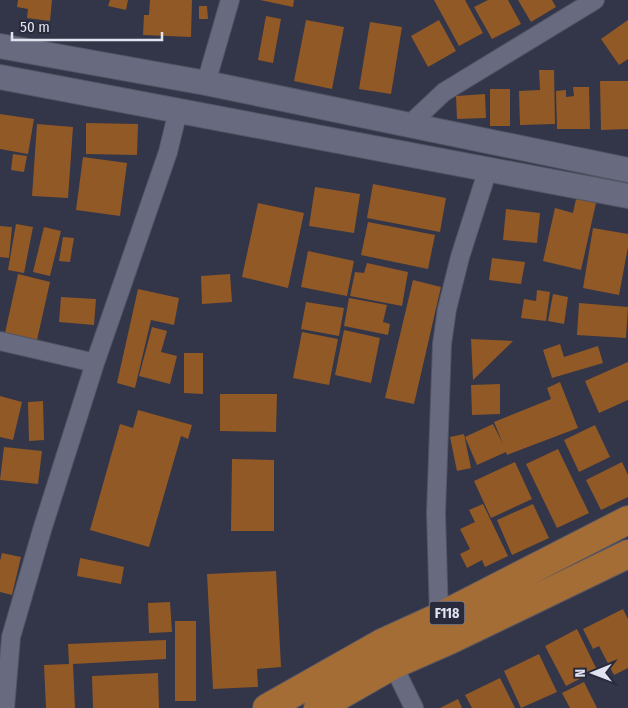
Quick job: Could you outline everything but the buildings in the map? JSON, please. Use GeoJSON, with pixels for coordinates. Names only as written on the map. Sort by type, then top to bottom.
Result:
{"type":"FeatureCollection","features":[{"type":"Feature","properties":{"kind":"main road"},"geometry":{"type":"LineString","coordinates":[[0,46],[206,83],[628,170]]}},
{"type":"Feature","properties":{"kind":"main road"},"geometry":{"type":"LineString","coordinates":[[0,77],[628,196]]}},
{"type":"Feature","properties":{"kind":"main road","name":"F118"},"geometry":{"type":"LineString","coordinates":[[267,708],[382,642],[439,617],[628,520]]}},
{"type":"Feature","properties":{"kind":"main road","name":"F118"},"geometry":{"type":"LineString","coordinates":[[318,708],[393,666],[628,554]]}},
{"type":"Feature","properties":{"kind":"street"},"geometry":{"type":"LineString","coordinates":[[206,83],[230,0]]}},
{"type":"Feature","properties":{"kind":"street"},"geometry":{"type":"LineString","coordinates":[[410,124],[444,92],[596,0]]}},
{"type":"Feature","properties":{"kind":"street"},"geometry":{"type":"LineString","coordinates":[[5,708],[11,637],[8,618],[42,530],[95,363],[168,152],[178,111]]}},
{"type":"Feature","properties":{"kind":"street"},"geometry":{"type":"LineString","coordinates":[[439,617],[436,513],[442,344],[447,309],[458,266],[488,169]]}},
{"type":"Feature","properties":{"kind":"street"},"geometry":{"type":"LineString","coordinates":[[0,341],[95,363]]}},
{"type":"Feature","properties":{"kind":"street"},"geometry":{"type":"LineString","coordinates":[[393,666],[414,708]]}}]}
